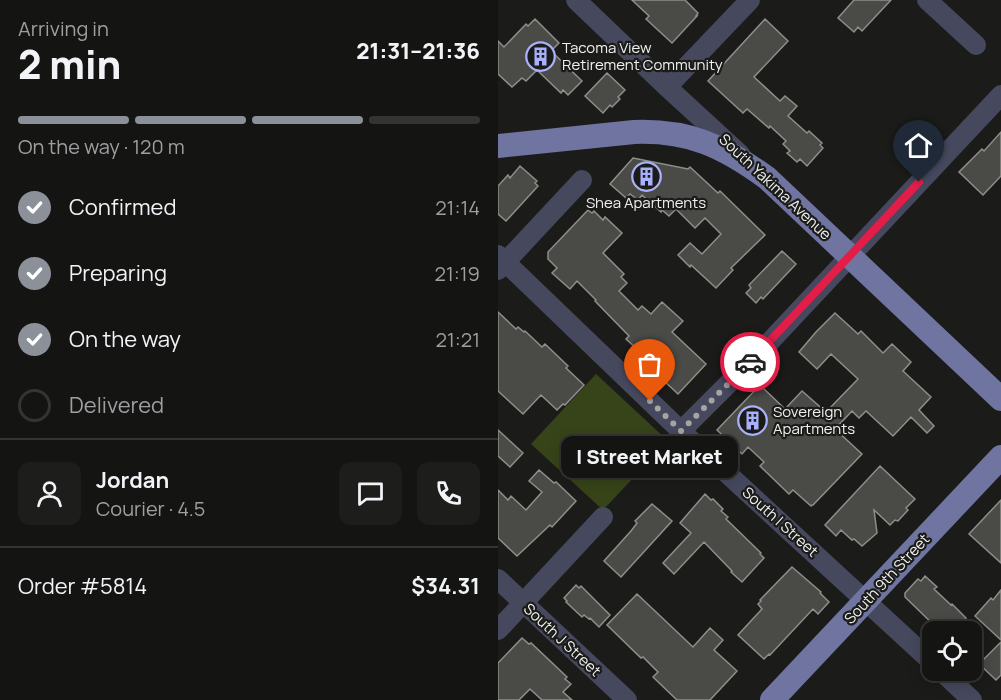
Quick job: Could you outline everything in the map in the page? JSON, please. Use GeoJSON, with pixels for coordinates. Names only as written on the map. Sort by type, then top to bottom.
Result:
{"type":"FeatureCollection","features":[{"type":"Feature","properties":{"kind":"main road"},"geometry":{"type":"LineString","coordinates":[[498,146],[634,132],[670,133],[723,149],[767,178]]}},
{"type":"Feature","properties":{"kind":"main road","name":"South Yakima Avenue"},"geometry":{"type":"LineString","coordinates":[[767,178],[1001,399]]}},
{"type":"Feature","properties":{"kind":"main road","name":"South 9th Street"},"geometry":{"type":"LineString","coordinates":[[772,700],[1001,457]]}},
{"type":"Feature","properties":{"kind":"street","name":"South Yakima Avenue"},"geometry":{"type":"LineString","coordinates":[[576,0],[767,178]]}},
{"type":"Feature","properties":{"kind":"street"},"geometry":{"type":"LineString","coordinates":[[667,87],[750,0]]}},
{"type":"Feature","properties":{"kind":"street"},"geometry":{"type":"LineString","coordinates":[[927,0],[976,45]]}},
{"type":"Feature","properties":{"kind":"street"},"geometry":{"type":"LineString","coordinates":[[681,431],[765,347],[1001,95]]}},
{"type":"Feature","properties":{"kind":"street"},"geometry":{"type":"LineString","coordinates":[[500,262],[582,180]]}},
{"type":"Feature","properties":{"kind":"street","name":"South I Street"},"geometry":{"type":"LineString","coordinates":[[500,262],[922,653]]}},
{"type":"Feature","properties":{"kind":"street"},"geometry":{"type":"LineString","coordinates":[[498,630],[603,517]]}},
{"type":"Feature","properties":{"kind":"street","name":"South J Street"},"geometry":{"type":"LineString","coordinates":[[498,579],[627,700]]}},
{"type":"Feature","properties":{"kind":"street"},"geometry":{"type":"LineString","coordinates":[[952,681],[972,700]]}},
{"type":"Feature","properties":{"kind":"green space"},"geometry":{"type":"Polygon","coordinates":[[[596,374],[668,441],[603,510],[531,444],[596,374]]]}},
{"type":"Feature","properties":{"kind":"building"},"geometry":{"type":"Polygon","coordinates":[[[632,0],[685,0],[698,13],[672,43],[646,19],[649,16],[632,0]]]}},
{"type":"Feature","properties":{"kind":"building"},"geometry":{"type":"Polygon","coordinates":[[[854,0],[891,0],[862,31],[858,27],[854,32],[838,18],[854,0]]]}},
{"type":"Feature","properties":{"kind":"building","name":"Tacoma View Retirement Community"},"geometry":{"type":"Polygon","coordinates":[[[535,19],[559,43],[551,51],[582,81],[568,95],[563,90],[561,93],[537,70],[526,81],[522,78],[512,87],[498,74],[498,41],[504,47],[526,24],[528,26],[535,19]]]}},
{"type":"Feature","properties":{"kind":"building"},"geometry":{"type":"Polygon","coordinates":[[[765,19],[788,41],[754,77],[780,101],[785,96],[797,106],[788,116],[822,143],[820,145],[823,148],[807,166],[800,159],[797,162],[787,153],[790,151],[783,144],[786,141],[770,126],[769,128],[747,109],[743,113],[708,81],[765,19]]]}},
{"type":"Feature","properties":{"kind":"building"},"geometry":{"type":"Polygon","coordinates":[[[607,73],[625,90],[618,97],[620,99],[603,113],[585,96],[607,73]]]}},
{"type":"Feature","properties":{"kind":"building"},"geometry":{"type":"Polygon","coordinates":[[[1001,132],[1001,176],[983,195],[959,172],[982,149],[984,151],[1001,132]]]}},
{"type":"Feature","properties":{"kind":"building"},"geometry":{"type":"Polygon","coordinates":[[[633,158],[688,169],[690,167],[718,193],[720,191],[765,235],[731,268],[733,270],[716,288],[678,255],[690,243],[702,254],[721,234],[705,218],[695,228],[676,209],[669,216],[642,195],[638,200],[630,194],[626,198],[610,184],[633,158]]]}},
{"type":"Feature","properties":{"kind":"building"},"geometry":{"type":"Polygon","coordinates":[[[520,166],[537,181],[535,183],[538,186],[506,221],[498,214],[498,186],[508,175],[510,178],[520,166]]]}},
{"type":"Feature","properties":{"kind":"building"},"geometry":{"type":"Polygon","coordinates":[[[588,210],[592,213],[594,211],[603,220],[605,217],[622,233],[603,253],[624,274],[621,277],[627,283],[619,291],[638,310],[642,306],[651,314],[662,302],[683,321],[672,332],[706,364],[678,394],[644,362],[648,359],[626,339],[629,336],[577,281],[570,289],[552,273],[557,268],[548,259],[548,252],[588,210]]]}},
{"type":"Feature","properties":{"kind":"building"},"geometry":{"type":"Polygon","coordinates":[[[782,251],[796,264],[763,299],[761,297],[756,303],[746,293],[751,288],[749,285],[782,251]]]}},
{"type":"Feature","properties":{"kind":"building"},"geometry":{"type":"Polygon","coordinates":[[[498,312],[516,329],[518,327],[525,331],[542,347],[545,344],[584,385],[565,405],[563,404],[557,410],[541,395],[523,414],[498,391],[498,312]]]}},
{"type":"Feature","properties":{"kind":"building"},"geometry":{"type":"Polygon","coordinates":[[[835,313],[858,334],[861,331],[883,353],[892,344],[911,362],[903,371],[931,397],[919,410],[934,426],[927,433],[911,417],[893,436],[866,411],[859,418],[852,411],[835,429],[862,454],[811,506],[793,490],[789,494],[760,466],[764,462],[748,447],[742,454],[717,430],[760,385],[785,409],[802,391],[826,412],[858,379],[831,354],[817,369],[799,352],[835,313]]]}},
{"type":"Feature","properties":{"kind":"building"},"geometry":{"type":"Polygon","coordinates":[[[498,430],[523,453],[510,467],[498,456],[498,430]]]}},
{"type":"Feature","properties":{"kind":"building"},"geometry":{"type":"Polygon","coordinates":[[[880,466],[915,499],[898,521],[895,520],[890,525],[874,510],[877,533],[862,546],[841,530],[836,536],[825,525],[880,466]]]}},
{"type":"Feature","properties":{"kind":"building"},"geometry":{"type":"Polygon","coordinates":[[[539,470],[576,501],[552,527],[550,525],[517,556],[498,538],[498,490],[508,500],[511,496],[526,510],[542,492],[529,481],[539,470]]]}},
{"type":"Feature","properties":{"kind":"building"},"geometry":{"type":"Polygon","coordinates":[[[705,494],[723,509],[721,511],[728,517],[726,519],[764,558],[742,582],[704,542],[674,574],[663,563],[691,533],[680,523],[705,494]]]}},
{"type":"Feature","properties":{"kind":"building"},"geometry":{"type":"Polygon","coordinates":[[[1001,500],[1001,563],[969,534],[1001,500]]]}},
{"type":"Feature","properties":{"kind":"building"},"geometry":{"type":"Polygon","coordinates":[[[652,504],[672,521],[621,577],[604,561],[631,531],[637,523],[635,521],[652,504]]]}},
{"type":"Feature","properties":{"kind":"building"},"geometry":{"type":"Polygon","coordinates":[[[792,567],[829,602],[818,614],[813,609],[764,659],[738,635],[762,609],[758,604],[760,600],[792,567]]]}},
{"type":"Feature","properties":{"kind":"building"},"geometry":{"type":"Polygon","coordinates":[[[925,576],[937,587],[934,589],[966,618],[963,621],[930,621],[905,597],[905,593],[918,579],[921,581],[925,576]]]}},
{"type":"Feature","properties":{"kind":"building"},"geometry":{"type":"Polygon","coordinates":[[[576,585],[579,588],[581,586],[610,615],[599,627],[590,618],[584,615],[582,617],[566,602],[564,598],[576,585]]]}},
{"type":"Feature","properties":{"kind":"building"},"geometry":{"type":"Polygon","coordinates":[[[1001,590],[1001,640],[975,616],[991,598],[993,600],[1001,590]]]}},
{"type":"Feature","properties":{"kind":"building"},"geometry":{"type":"Polygon","coordinates":[[[637,594],[693,647],[710,628],[723,640],[714,650],[737,671],[710,700],[677,700],[653,677],[658,672],[607,625],[637,594]]]}},
{"type":"Feature","properties":{"kind":"building"},"geometry":{"type":"Polygon","coordinates":[[[522,638],[529,644],[531,643],[567,677],[565,679],[571,684],[563,692],[572,700],[542,700],[530,689],[519,700],[498,700],[498,663],[522,638]]]}},
{"type":"Feature","properties":{"kind":"building"},"geometry":{"type":"Polygon","coordinates":[[[1001,642],[1001,675],[996,680],[982,667],[982,661],[1001,642]]]}},
{"type":"Feature","properties":{"kind":"way so far"},"geometry":{"type":"LineString","coordinates":[[650,401],[681,431],[750,362]]}},
{"type":"Feature","properties":{"kind":"place","name":"Tacoma View Retirement Community"},"geometry":{"type":"Point","coordinates":[541,57]}},
{"type":"Feature","properties":{"kind":"place","name":"Shea Apartments"},"geometry":{"type":"Point","coordinates":[646,176]}},
{"type":"Feature","properties":{"kind":"place","name":"I Street Market"},"geometry":{"type":"Point","coordinates":[650,401]}},
{"type":"Feature","properties":{"kind":"place","name":"Sovereign Apartments"},"geometry":{"type":"Point","coordinates":[752,421]}},
{"type":"Feature","properties":{"kind":"route"},"geometry":{"type":"LineString","coordinates":[[750,362],[919,182]]}}]}
